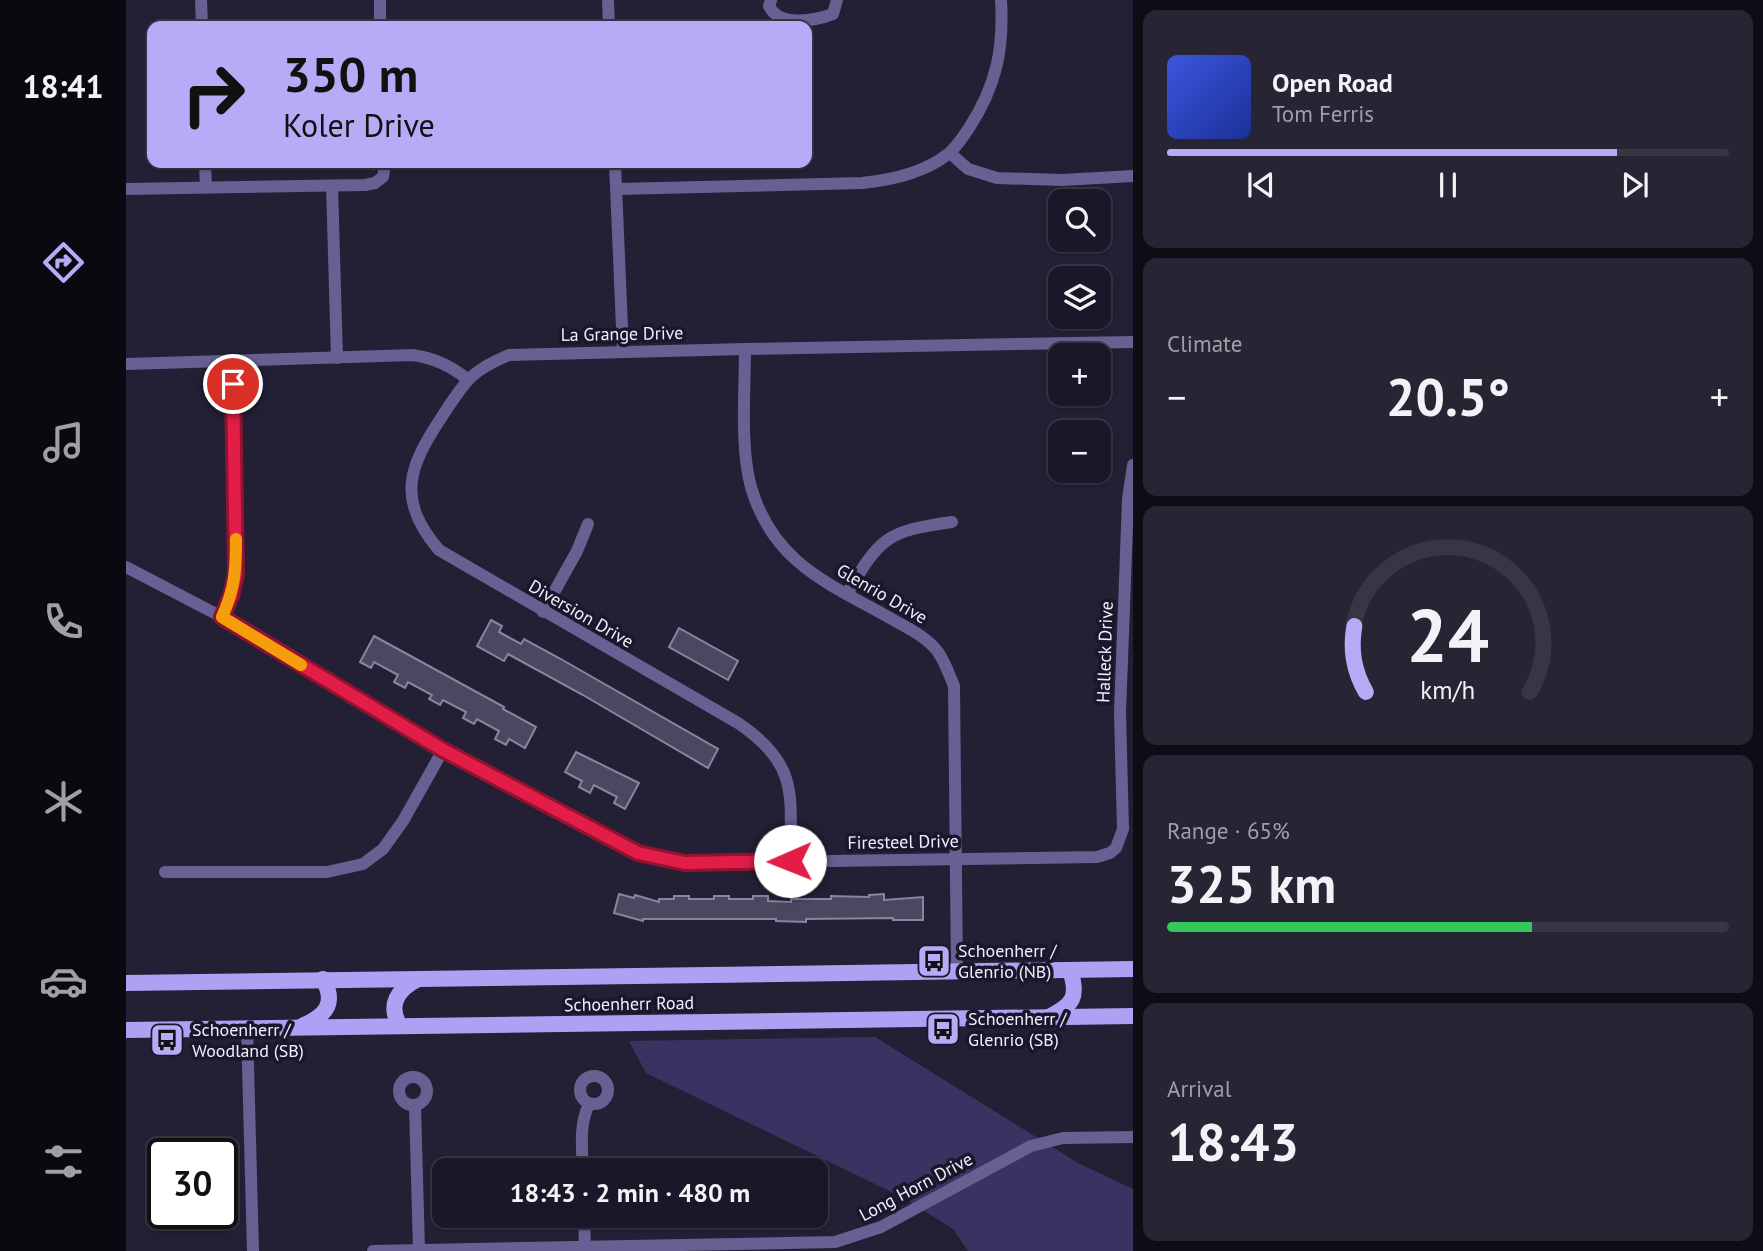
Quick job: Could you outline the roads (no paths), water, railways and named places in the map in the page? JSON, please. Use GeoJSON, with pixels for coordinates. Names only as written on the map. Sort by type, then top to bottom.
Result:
{"type":"FeatureCollection","features":[{"type":"Feature","properties":{"kind":"main road","name":"Schoenherr Road"},"geometry":{"type":"LineString","coordinates":[[126,983],[1133,969]]}},
{"type":"Feature","properties":{"kind":"main road"},"geometry":{"type":"LineString","coordinates":[[1048,1017],[1062,1010],[1073,997],[1074,982],[1070,970]]}},
{"type":"Feature","properties":{"kind":"main road"},"geometry":{"type":"LineString","coordinates":[[400,1026],[394,1012],[397,996],[401,989],[420,978]]}},
{"type":"Feature","properties":{"kind":"main road"},"geometry":{"type":"LineString","coordinates":[[299,1027],[314,1021],[326,1009],[329,993],[323,979]]}},
{"type":"Feature","properties":{"kind":"main road","name":"Schoenherr Road"},"geometry":{"type":"LineString","coordinates":[[126,1031],[1133,1016]]}},
{"type":"Feature","properties":{"kind":"street"},"geometry":{"type":"LineString","coordinates":[[201,0],[202,21]]}},
{"type":"Feature","properties":{"kind":"street"},"geometry":{"type":"LineString","coordinates":[[380,0],[380,21]]}},
{"type":"Feature","properties":{"kind":"street"},"geometry":{"type":"LineString","coordinates":[[608,0],[609,21]]}},
{"type":"Feature","properties":{"kind":"street"},"geometry":{"type":"LineString","coordinates":[[771,0],[769,6],[773,15],[783,20],[824,18],[833,14],[837,0]]}},
{"type":"Feature","properties":{"kind":"street"},"geometry":{"type":"LineString","coordinates":[[617,189],[882,181],[902,177],[950,153],[978,113],[995,75],[1001,48],[1001,0]]}},
{"type":"Feature","properties":{"kind":"street"},"geometry":{"type":"LineString","coordinates":[[950,153],[968,169],[997,178],[1062,180],[1133,176]]}},
{"type":"Feature","properties":{"kind":"street"},"geometry":{"type":"LineString","coordinates":[[205,168],[206,187]]}},
{"type":"Feature","properties":{"kind":"street"},"geometry":{"type":"LineString","coordinates":[[126,189],[365,185],[375,183],[383,177],[384,168]]}},
{"type":"Feature","properties":{"kind":"street"},"geometry":{"type":"LineString","coordinates":[[615,168],[622,351]]}},
{"type":"Feature","properties":{"kind":"street"},"geometry":{"type":"LineString","coordinates":[[332,186],[337,358]]}},
{"type":"Feature","properties":{"kind":"street","name":"La Grange Drive"},"geometry":{"type":"LineString","coordinates":[[467,379],[488,364],[509,355],[1133,342]]}},
{"type":"Feature","properties":{"kind":"street","name":"Glenrio Drive"},"geometry":{"type":"LineString","coordinates":[[745,349],[746,455],[750,485],[759,511],[774,539],[788,554],[819,577],[918,634],[936,650],[946,664],[954,686],[957,972]]}},
{"type":"Feature","properties":{"kind":"street"},"geometry":{"type":"LineString","coordinates":[[126,364],[413,355],[430,357],[446,364],[467,379]]}},
{"type":"Feature","properties":{"kind":"street"},"geometry":{"type":"LineString","coordinates":[[222,617],[236,574],[232,362]]}},
{"type":"Feature","properties":{"kind":"street","name":"Diversion Drive"},"geometry":{"type":"LineString","coordinates":[[467,379],[421,447],[411,486],[413,504],[425,534],[439,550],[758,737],[773,751],[783,768],[789,788],[790,861]]}},
{"type":"Feature","properties":{"kind":"street","name":"Halleck Drive"},"geometry":{"type":"LineString","coordinates":[[1121,840],[1124,817],[1122,660],[1128,499],[1133,465]]}},
{"type":"Feature","properties":{"kind":"street"},"geometry":{"type":"LineString","coordinates":[[847,594],[867,559],[883,541],[908,529],[952,522]]}},
{"type":"Feature","properties":{"kind":"street"},"geometry":{"type":"LineString","coordinates":[[543,612],[577,551],[588,524]]}},
{"type":"Feature","properties":{"kind":"street","name":"Firesteel Drive"},"geometry":{"type":"LineString","coordinates":[[126,566],[222,617],[443,750],[638,853],[685,863],[1097,857],[1110,853],[1121,840]]}},
{"type":"Feature","properties":{"kind":"street"},"geometry":{"type":"LineString","coordinates":[[165,872],[327,872],[363,864],[383,849],[397,830],[443,750]]}},
{"type":"Feature","properties":{"kind":"street"},"geometry":{"type":"LineString","coordinates":[[247,1028],[253,1251]]}},
{"type":"Feature","properties":{"kind":"street"},"geometry":{"type":"LineString","coordinates":[[582,1158],[581,1128],[583,1115],[589,1104]]}},
{"type":"Feature","properties":{"kind":"street"},"geometry":{"type":"LineString","coordinates":[[415,1106],[419,1250]]}},
{"type":"Feature","properties":{"kind":"street","name":"Long Horn Drive"},"geometry":{"type":"LineString","coordinates":[[373,1251],[835,1242],[881,1227],[1031,1146],[1063,1138],[1133,1137]]}},
{"type":"Feature","properties":{"kind":"street"},"geometry":{"type":"LineString","coordinates":[[584,1228],[585,1248]]}},
{"type":"Feature","properties":{"kind":"place","name":"Schoenherr / Glenrio (NB)"},"geometry":{"type":"Point","coordinates":[934,961]}},
{"type":"Feature","properties":{"kind":"place","name":"Schoenherr / Glenrio (SB)"},"geometry":{"type":"Point","coordinates":[943,1029]}},
{"type":"Feature","properties":{"kind":"place","name":"Schoenherr / Woodland (SB)"},"geometry":{"type":"Point","coordinates":[167,1040]}}]}
